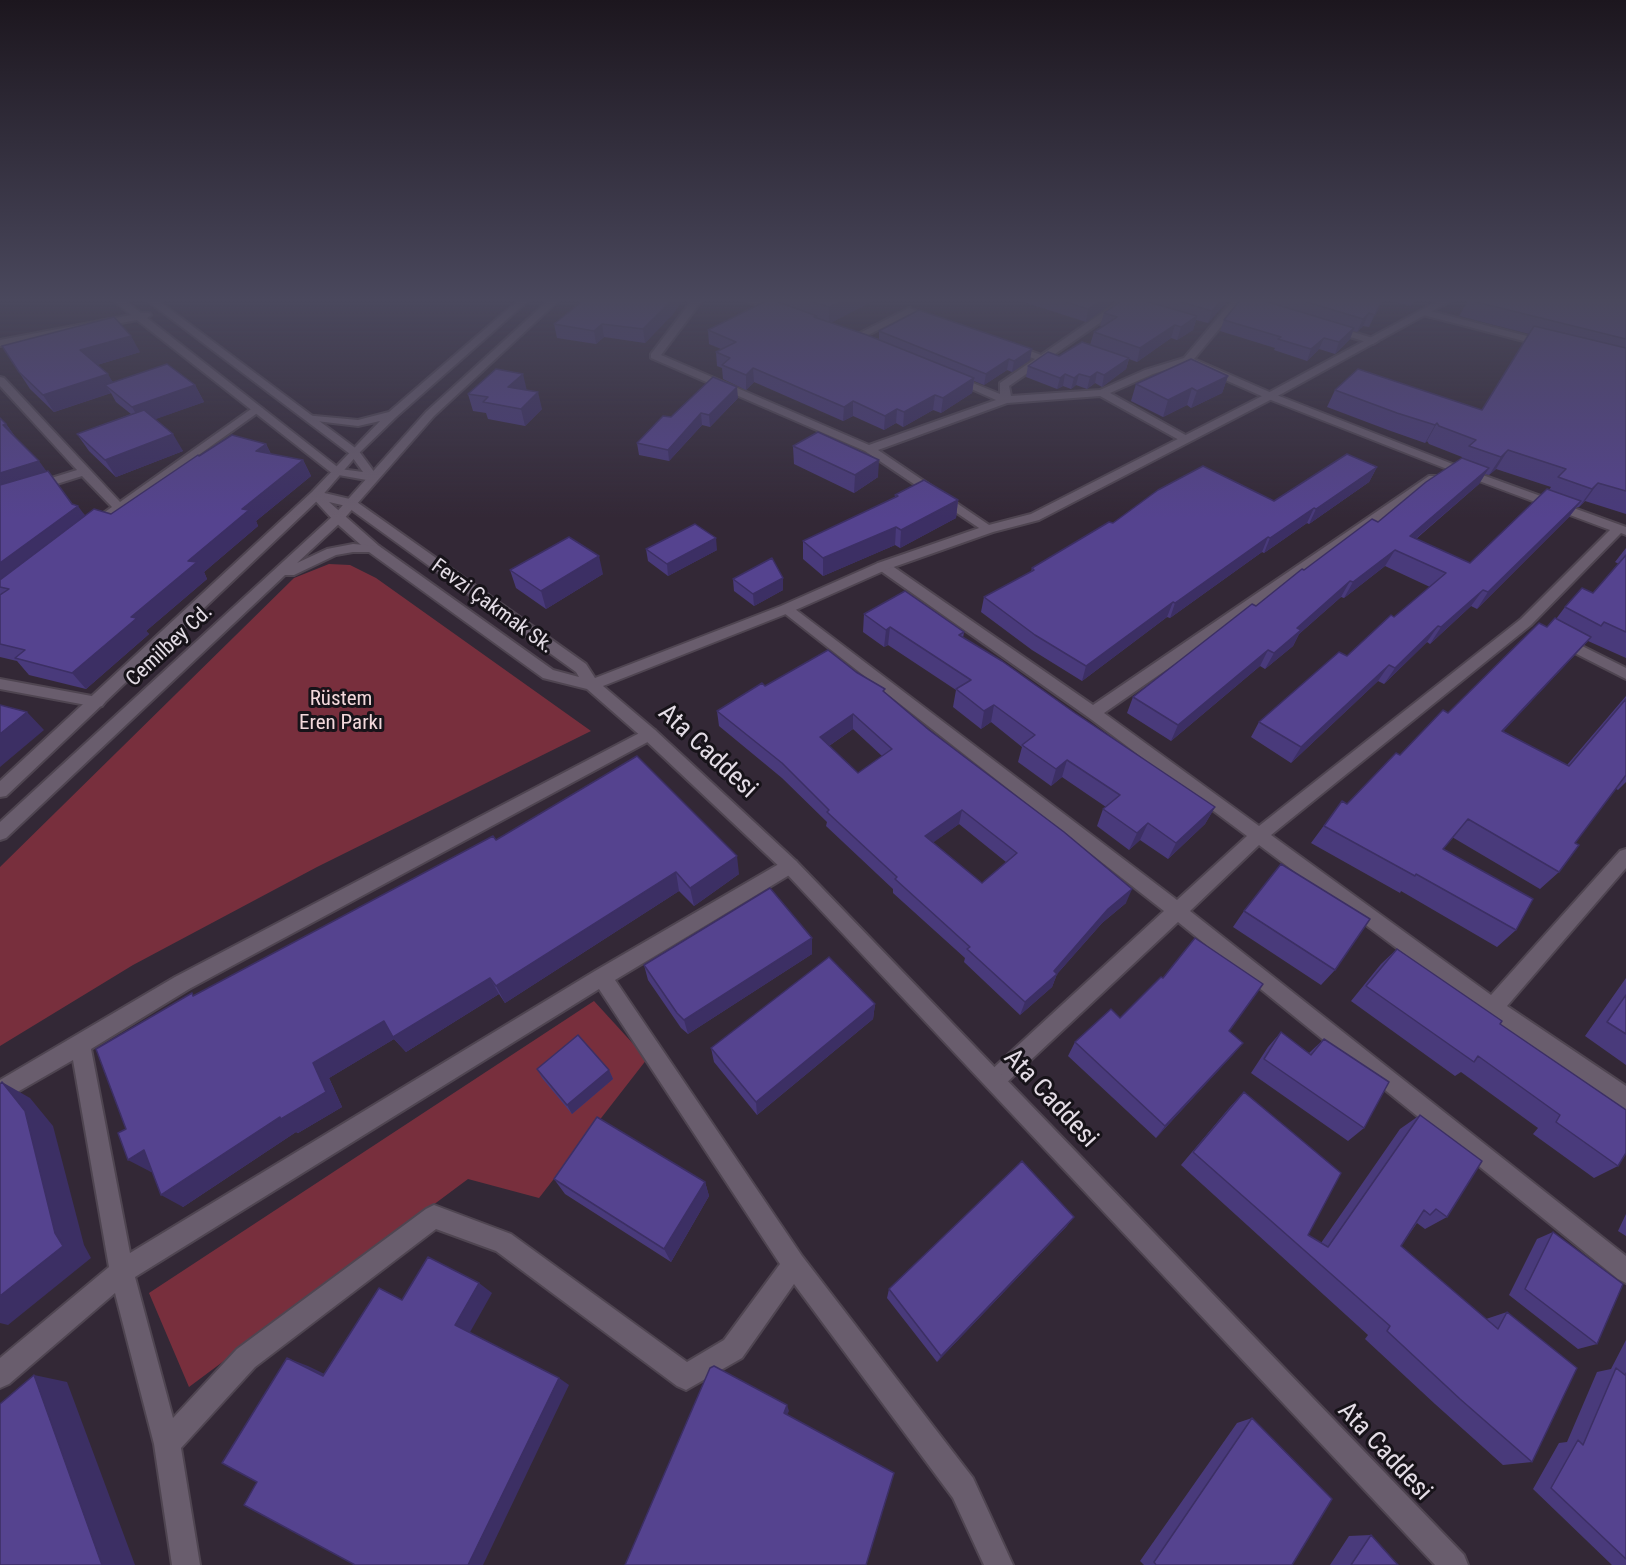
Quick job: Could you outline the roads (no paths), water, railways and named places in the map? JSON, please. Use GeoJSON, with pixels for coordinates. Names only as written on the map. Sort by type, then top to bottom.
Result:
{"type":"FeatureCollection","features":[{"type":"Feature","properties":{"kind":"street"},"geometry":{"type":"LineString","coordinates":[[211,372],[258,409],[333,477],[368,481]]}},
{"type":"Feature","properties":{"kind":"street"},"geometry":{"type":"LineString","coordinates":[[248,372],[354,452],[368,481]]}},
{"type":"Feature","properties":{"kind":"street","name":"Cemilbey Cd."},"geometry":{"type":"LineString","coordinates":[[0,791],[316,495],[354,452],[441,372]]}},
{"type":"Feature","properties":{"kind":"street","name":"Cemilbey Cd."},"geometry":{"type":"LineString","coordinates":[[0,833],[338,518],[368,481],[430,414],[476,372]]}},
{"type":"Feature","properties":{"kind":"street"},"geometry":{"type":"LineString","coordinates":[[692,372],[869,449],[989,529]]}},
{"type":"Feature","properties":{"kind":"street"},"geometry":{"type":"LineString","coordinates":[[1006,400],[1004,385],[1022,372]]}},
{"type":"Feature","properties":{"kind":"street"},"geometry":{"type":"LineString","coordinates":[[869,449],[1006,400],[1102,393],[1149,372]]}},
{"type":"Feature","properties":{"kind":"street"},"geometry":{"type":"LineString","coordinates":[[995,1080],[1258,836],[1536,627],[1623,530],[1451,467],[1270,396],[1215,372]]}},
{"type":"Feature","properties":{"kind":"street"},"geometry":{"type":"LineString","coordinates":[[592,685],[786,609],[883,566],[989,529],[1035,517],[1315,372]]}},
{"type":"Feature","properties":{"kind":"street"},"geometry":{"type":"LineString","coordinates":[[941,374],[1006,400]]}},
{"type":"Feature","properties":{"kind":"street"},"geometry":{"type":"LineString","coordinates":[[0,380],[118,507]]}},
{"type":"Feature","properties":{"kind":"street"},"geometry":{"type":"LineString","coordinates":[[1102,393],[1185,439]]}},
{"type":"Feature","properties":{"kind":"street"},"geometry":{"type":"LineString","coordinates":[[82,534],[258,409]]}},
{"type":"Feature","properties":{"kind":"street"},"geometry":{"type":"LineString","coordinates":[[308,417],[357,423],[393,414]]}},
{"type":"Feature","properties":{"kind":"street"},"geometry":{"type":"LineString","coordinates":[[1093,713],[1451,467]]}},
{"type":"Feature","properties":{"kind":"street"},"geometry":{"type":"LineString","coordinates":[[0,498],[85,471]]}},
{"type":"Feature","properties":{"kind":"street"},"geometry":{"type":"LineString","coordinates":[[316,495],[350,503]]}},
{"type":"Feature","properties":{"kind":"street","name":"Fevzi Çakmak Sk."},"geometry":{"type":"LineString","coordinates":[[316,495],[338,518],[374,549],[548,674],[592,685]]}},
{"type":"Feature","properties":{"kind":"street","name":"Ata Caddesi"},"geometry":{"type":"LineString","coordinates":[[350,503],[581,668],[592,685],[650,734],[790,866],[1454,1565]]}},
{"type":"Feature","properties":{"kind":"street"},"geometry":{"type":"LineString","coordinates":[[269,583],[332,552],[353,548],[374,549]]}},
{"type":"Feature","properties":{"kind":"street"},"geometry":{"type":"LineString","coordinates":[[883,566],[1093,713],[1493,1008],[1626,1100]]}},
{"type":"Feature","properties":{"kind":"street"},"geometry":{"type":"LineString","coordinates":[[786,609],[1176,910],[1626,1271]]}},
{"type":"Feature","properties":{"kind":"street"},"geometry":{"type":"LineString","coordinates":[[1536,627],[1626,674]]}},
{"type":"Feature","properties":{"kind":"street"},"geometry":{"type":"LineString","coordinates":[[0,684],[97,702]]}},
{"type":"Feature","properties":{"kind":"street"},"geometry":{"type":"LineString","coordinates":[[0,1092],[182,983],[650,734]]}},
{"type":"Feature","properties":{"kind":"street"},"geometry":{"type":"LineString","coordinates":[[1493,1008],[1626,856]]}},
{"type":"Feature","properties":{"kind":"street"},"geometry":{"type":"LineString","coordinates":[[0,1375],[122,1272],[602,977],[790,866]]}},
{"type":"Feature","properties":{"kind":"street"},"geometry":{"type":"LineString","coordinates":[[602,977],[794,1264],[963,1488],[999,1565]]}},
{"type":"Feature","properties":{"kind":"street"},"geometry":{"type":"LineString","coordinates":[[80,1044],[122,1272],[167,1444],[186,1565]]}},
{"type":"Feature","properties":{"kind":"street"},"geometry":{"type":"LineString","coordinates":[[167,1444],[246,1358],[434,1217],[503,1242],[686,1377],[733,1348],[794,1264]]}},
{"type":"Feature","properties":{"kind":"park label","name":"Rüstem Eren Parkı"},"geometry":{"type":"Point","coordinates":[341,712]}}]}
